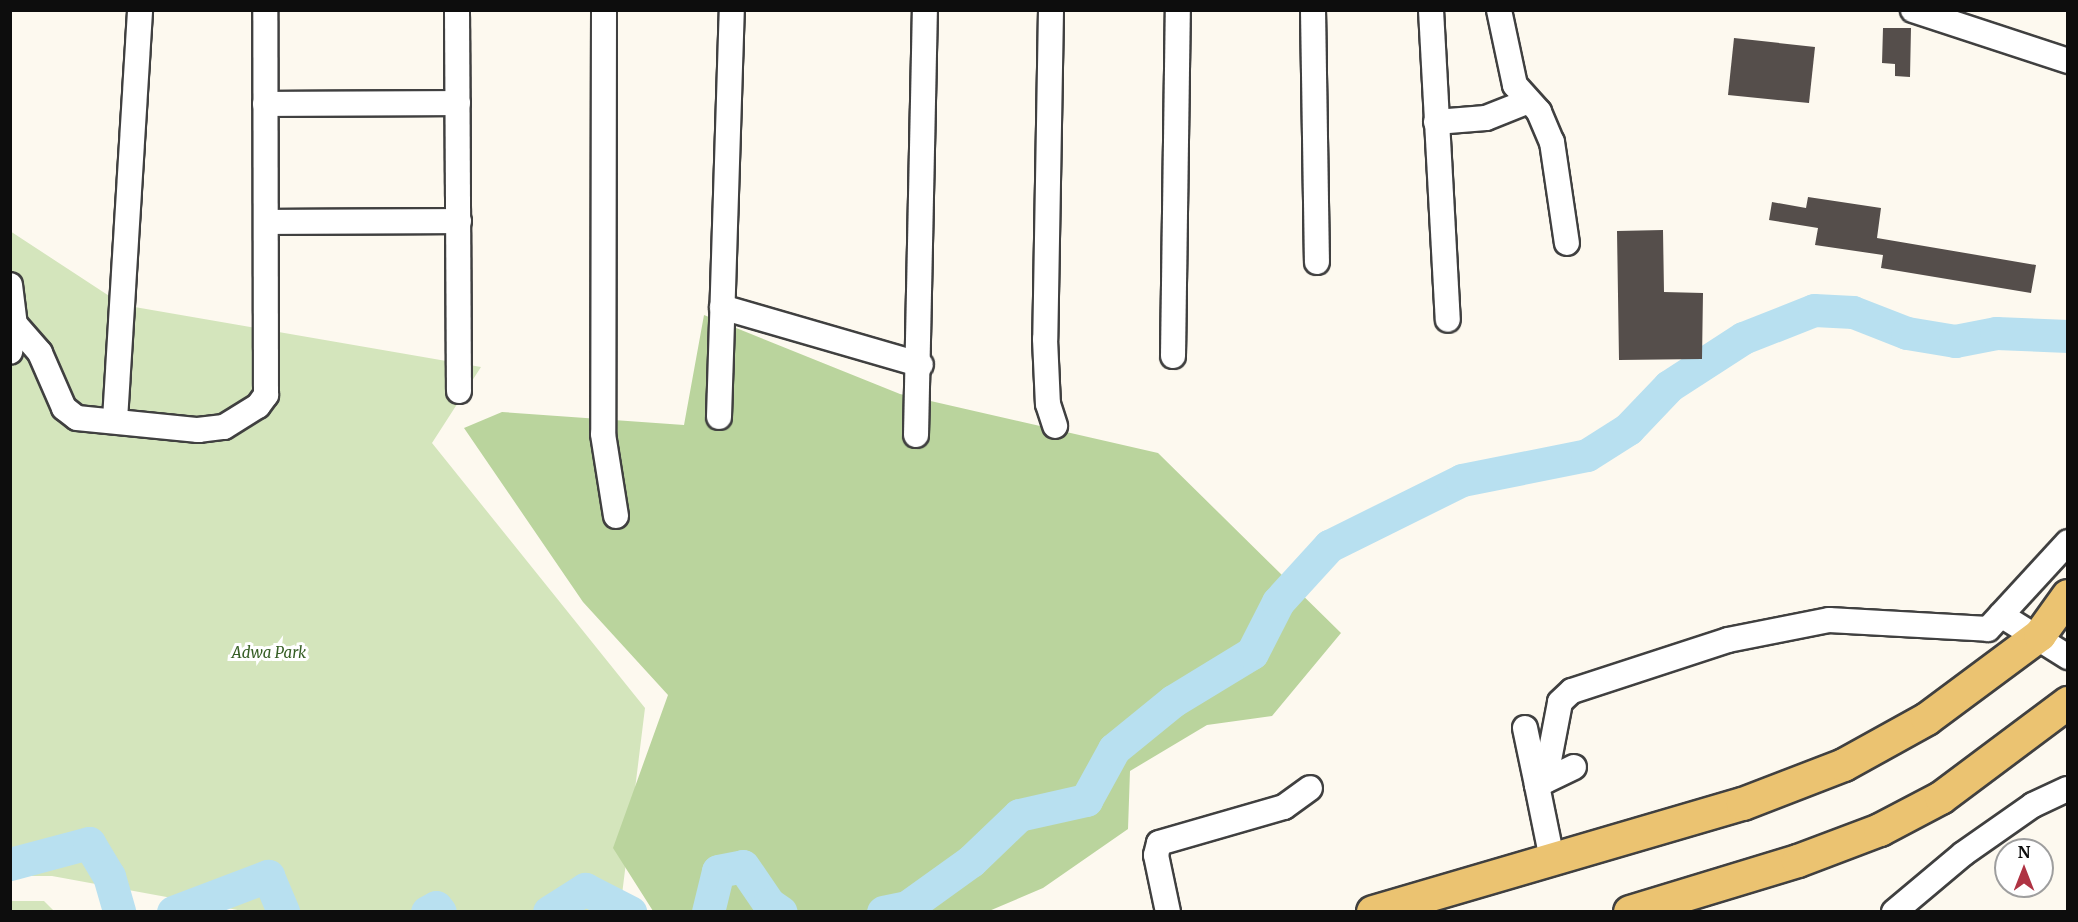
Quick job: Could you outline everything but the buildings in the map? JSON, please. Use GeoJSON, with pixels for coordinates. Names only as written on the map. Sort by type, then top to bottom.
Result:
{"type":"FeatureCollection","features":[{"type":"Feature","properties":{"kind":"main road"},"geometry":{"type":"LineString","coordinates":[[1373,912],[1743,804],[1844,765],[1927,719],[2040,635],[2067,596]]}},
{"type":"Feature","properties":{"kind":"main road"},"geometry":{"type":"LineString","coordinates":[[1630,912],[1798,861],[1880,830],[1941,798],[2067,704]]}},
{"type":"Feature","properties":{"kind":"street"},"geometry":{"type":"LineString","coordinates":[[115,420],[140,10]]}},
{"type":"Feature","properties":{"kind":"street"},"geometry":{"type":"LineString","coordinates":[[15,324],[40,353],[63,408],[77,418],[198,430],[224,427],[258,406],[266,395],[265,10]]}},
{"type":"Feature","properties":{"kind":"street"},"geometry":{"type":"LineString","coordinates":[[458,10],[459,391]]}},
{"type":"Feature","properties":{"kind":"street"},"geometry":{"type":"LineString","coordinates":[[604,10],[603,434],[616,516]]}},
{"type":"Feature","properties":{"kind":"street"},"geometry":{"type":"LineString","coordinates":[[719,417],[732,10]]}},
{"type":"Feature","properties":{"kind":"street"},"geometry":{"type":"LineString","coordinates":[[916,435],[921,365],[925,10]]}},
{"type":"Feature","properties":{"kind":"street"},"geometry":{"type":"LineString","coordinates":[[1051,10],[1045,339],[1048,404],[1054,426]]}},
{"type":"Feature","properties":{"kind":"street"},"geometry":{"type":"LineString","coordinates":[[1173,356],[1178,10]]}},
{"type":"Feature","properties":{"kind":"street"},"geometry":{"type":"LineString","coordinates":[[1313,10],[1317,262]]}},
{"type":"Feature","properties":{"kind":"street"},"geometry":{"type":"LineString","coordinates":[[1431,10],[1448,320]]}},
{"type":"Feature","properties":{"kind":"street"},"geometry":{"type":"LineString","coordinates":[[1499,10],[1509,68],[1526,102],[1539,112],[1552,142],[1567,243]]}},
{"type":"Feature","properties":{"kind":"street"},"geometry":{"type":"LineString","coordinates":[[1912,10],[2067,61]]}},
{"type":"Feature","properties":{"kind":"street"},"geometry":{"type":"LineString","coordinates":[[1436,122],[1486,118],[1526,102]]}},
{"type":"Feature","properties":{"kind":"street"},"geometry":{"type":"LineString","coordinates":[[266,104],[458,103]]}},
{"type":"Feature","properties":{"kind":"street"},"geometry":{"type":"LineString","coordinates":[[267,222],[459,221]]}},
{"type":"Feature","properties":{"kind":"street"},"geometry":{"type":"LineString","coordinates":[[10,285],[15,324],[10,352]]}},
{"type":"Feature","properties":{"kind":"street"},"geometry":{"type":"LineString","coordinates":[[722,307],[921,365]]}},
{"type":"Feature","properties":{"kind":"street"},"geometry":{"type":"LineString","coordinates":[[1541,783],[1560,702],[1572,691],[1763,630],[1829,620],[1988,629],[2067,542]]}},
{"type":"Feature","properties":{"kind":"street"},"geometry":{"type":"LineString","coordinates":[[2001,615],[2040,635],[2067,657]]}},
{"type":"Feature","properties":{"kind":"street"},"geometry":{"type":"LineString","coordinates":[[1525,728],[1541,783],[1552,860]]}},
{"type":"Feature","properties":{"kind":"street"},"geometry":{"type":"LineString","coordinates":[[1541,783],[1574,768]]}},
{"type":"Feature","properties":{"kind":"street"},"geometry":{"type":"LineString","coordinates":[[1168,912],[1156,855],[1159,843],[1284,807],[1310,788]]}},
{"type":"Feature","properties":{"kind":"street"},"geometry":{"type":"LineString","coordinates":[[1894,912],[1963,854],[2033,805],[2067,789]]}},
{"type":"Feature","properties":{"kind":"green space","name":"Adwa Park"},"geometry":{"type":"Polygon","coordinates":[[[10,231],[123,305],[481,367],[432,443],[645,708],[620,911],[243,911],[52,876],[11,876],[10,231]]]}},
{"type":"Feature","properties":{"kind":"green space"},"geometry":{"type":"Polygon","coordinates":[[[704,315],[900,394],[1158,453],[1341,633],[1272,716],[1207,725],[1130,771],[1128,829],[1043,888],[989,911],[653,911],[613,848],[668,695],[583,602],[464,428],[502,412],[684,425],[704,315]]]}},
{"type":"Feature","properties":{"kind":"green space"},"geometry":{"type":"Polygon","coordinates":[[[11,901],[44,901],[54,911],[11,911],[11,901]]]}},
{"type":"Feature","properties":{"kind":"waterway"},"geometry":{"type":"LineString","coordinates":[[883,912],[907,907],[971,861],[1019,815],[1086,800],[1114,749],[1173,701],[1252,653],[1278,602],[1329,546],[1462,480],[1587,455],[1628,429],[1669,386],[1743,338],[1814,310],[1853,312],[1907,333],[1955,341],[1996,333],[2068,336]]}},
{"type":"Feature","properties":{"kind":"waterway"},"geometry":{"type":"LineString","coordinates":[[10,864],[89,843],[109,876],[119,912]]}},
{"type":"Feature","properties":{"kind":"waterway"},"geometry":{"type":"LineString","coordinates":[[708,912],[718,871],[743,866],[769,904],[781,912]]}},
{"type":"Feature","properties":{"kind":"waterway"},"geometry":{"type":"LineString","coordinates":[[173,912],[268,876],[283,912]]}},
{"type":"Feature","properties":{"kind":"waterway"},"geometry":{"type":"LineString","coordinates":[[549,912],[585,889],[630,912]]}},
{"type":"Feature","properties":{"kind":"waterway"},"geometry":{"type":"LineString","coordinates":[[427,912],[436,907],[440,912]]}}]}
